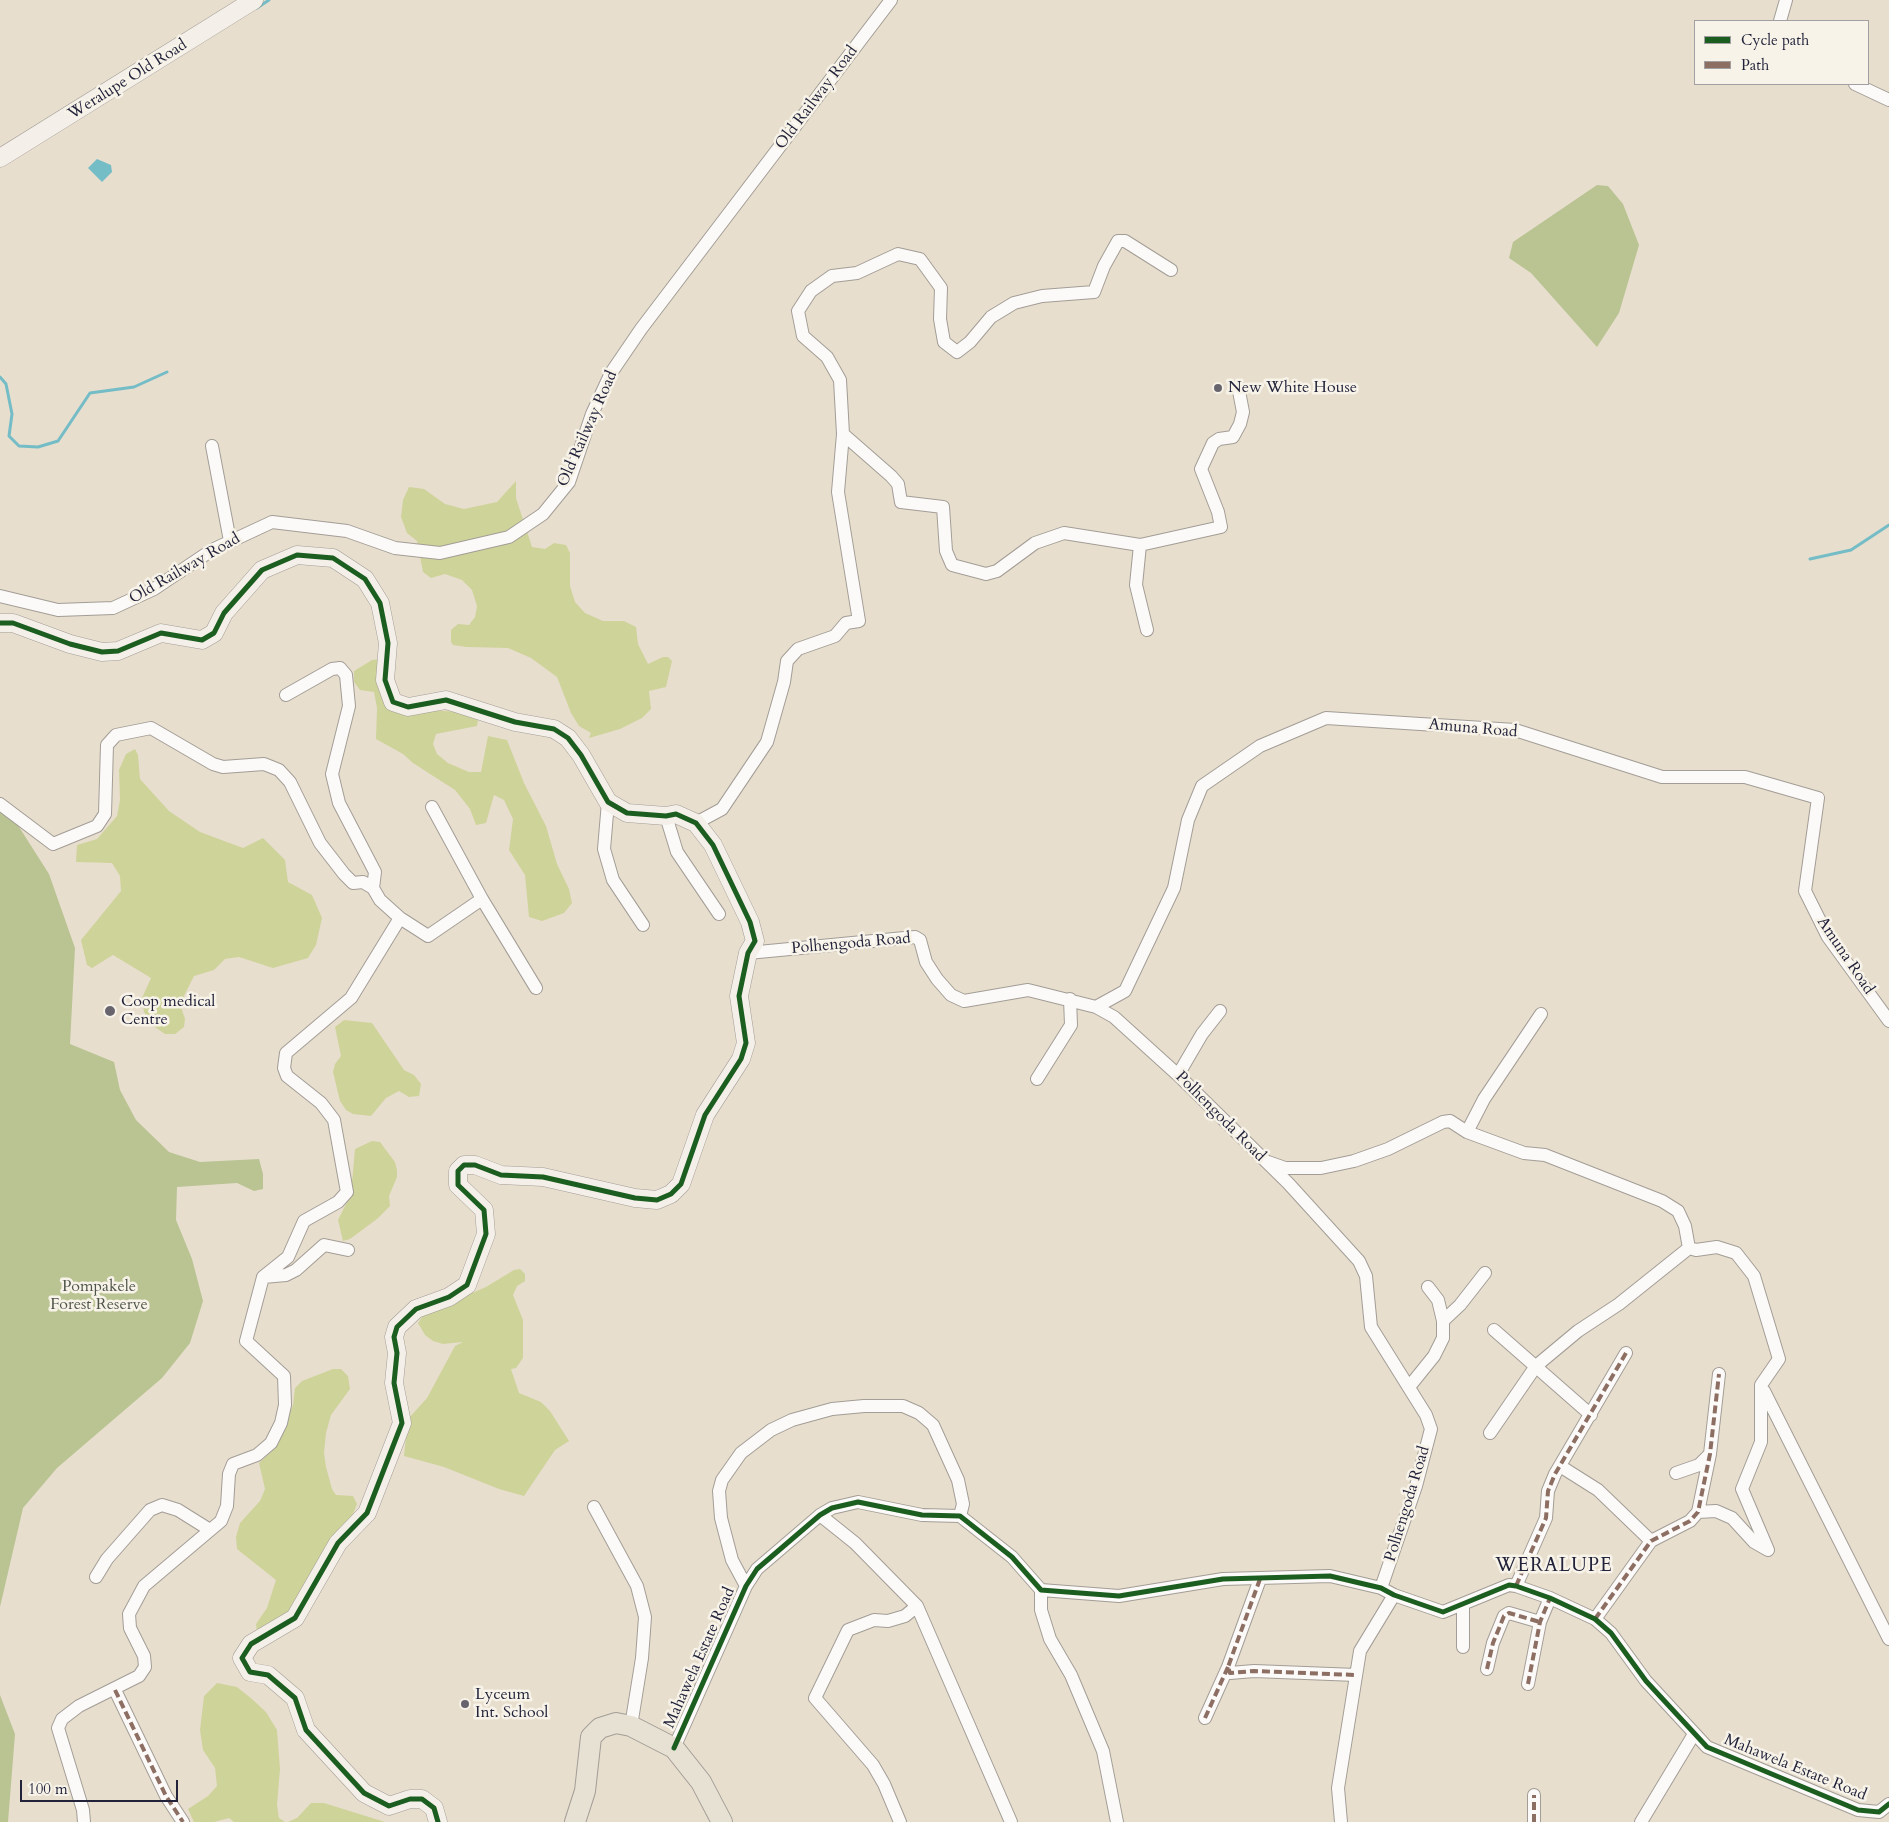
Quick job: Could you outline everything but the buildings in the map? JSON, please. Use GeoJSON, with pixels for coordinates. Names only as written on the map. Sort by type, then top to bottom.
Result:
{"type":"FeatureCollection","features":[{"type":"Feature","properties":{"kind":"main road"},"geometry":{"type":"LineString","coordinates":[[575,1822],[585,1791],[592,1737],[600,1728],[616,1723],[631,1726],[674,1748],[701,1782],[722,1822]]}},
{"type":"Feature","properties":{"kind":"street","name":"Weralupe Old Road"},"geometry":{"type":"LineString","coordinates":[[0,158],[254,0]]}},
{"type":"Feature","properties":{"kind":"street","name":"Old Railway Road"},"geometry":{"type":"LineString","coordinates":[[0,596],[58,610],[113,608],[154,589],[212,550],[272,522],[347,531],[395,548],[440,553],[509,537],[543,514],[569,482],[592,414],[611,373],[641,329],[892,0]]}},
{"type":"Feature","properties":{"kind":"street"},"geometry":{"type":"LineString","coordinates":[[1780,20],[1786,0]]}},
{"type":"Feature","properties":{"kind":"street"},"geometry":{"type":"LineString","coordinates":[[1857,85],[1889,100]]}},
{"type":"Feature","properties":{"kind":"street"},"geometry":{"type":"LineString","coordinates":[[696,823],[722,809],[767,742],[784,682],[787,661],[798,649],[835,636],[846,623],[859,621],[838,492],[843,434],[840,380],[827,357],[802,336],[798,311],[811,291],[832,276],[857,273],[898,254],[920,259],[941,288],[940,319],[944,342],[956,352],[970,342],[991,317],[1014,303],[1042,296],[1094,292],[1104,266],[1118,241],[1125,241],[1171,270]]}},
{"type":"Feature","properties":{"kind":"street"},"geometry":{"type":"LineString","coordinates":[[843,434],[898,484],[901,502],[943,507],[946,552],[952,565],[986,574],[997,571],[1035,542],[1064,533],[1140,545],[1220,527],[1218,512],[1201,469],[1213,443],[1219,439],[1233,437],[1240,424],[1243,412],[1238,386]]}},
{"type":"Feature","properties":{"kind":"street"},"geometry":{"type":"LineString","coordinates":[[212,446],[230,541]]}},
{"type":"Feature","properties":{"kind":"street"},"geometry":{"type":"LineString","coordinates":[[1140,545],[1136,585],[1147,630]]}},
{"type":"Feature","properties":{"kind":"street"},"geometry":{"type":"LineString","coordinates":[[0,623],[13,623],[70,644],[102,652],[118,651],[160,633],[202,640],[214,633],[224,613],[262,570],[297,555],[333,558],[365,579],[380,603],[388,643],[386,680],[393,702],[408,707],[446,700],[514,722],[554,729],[568,738],[581,755],[608,802],[627,813],[666,816],[676,814],[696,823],[713,845],[750,922],[755,941],[748,953],[738,996],[746,1043],[741,1059],[705,1115],[681,1184],[671,1194],[657,1200],[635,1198],[543,1177],[501,1175],[474,1165],[464,1165],[458,1171],[458,1185],[484,1210],[486,1234],[467,1286],[449,1297],[416,1309],[397,1327],[394,1337],[397,1353],[394,1383],[402,1423],[367,1513],[338,1543],[295,1618],[252,1644],[242,1658],[250,1672],[268,1675],[295,1698],[306,1730],[364,1793],[388,1806],[410,1799],[422,1799],[434,1808],[438,1822]]}},
{"type":"Feature","properties":{"kind":"street"},"geometry":{"type":"LineString","coordinates":[[286,695],[332,669],[340,668],[346,675],[349,706],[332,774],[339,803],[375,872],[372,888]]}},
{"type":"Feature","properties":{"kind":"street","name":"Amuna Road"},"geometry":{"type":"LineString","coordinates":[[1096,1007],[1125,991],[1174,888],[1188,820],[1202,786],[1260,746],[1326,718],[1515,730],[1662,777],[1745,777],[1818,798],[1805,890],[1828,937],[1889,1021]]}},
{"type":"Feature","properties":{"kind":"street"},"geometry":{"type":"LineString","coordinates":[[0,804],[53,844],[97,826],[105,814],[107,745],[116,735],[151,728],[213,764],[223,767],[264,764],[279,770],[290,782],[320,843],[344,874],[353,883],[363,882],[372,888],[380,900],[400,918],[428,936],[482,900]]}},
{"type":"Feature","properties":{"kind":"street"},"geometry":{"type":"LineString","coordinates":[[608,802],[604,849],[613,880],[642,925]]}},
{"type":"Feature","properties":{"kind":"street"},"geometry":{"type":"LineString","coordinates":[[432,808],[482,900],[536,988]]}},
{"type":"Feature","properties":{"kind":"street"},"geometry":{"type":"LineString","coordinates":[[666,816],[677,852],[719,914]]}},
{"type":"Feature","properties":{"kind":"street"},"geometry":{"type":"LineString","coordinates":[[84,1822],[83,1810],[58,1728],[62,1719],[79,1706],[139,1676],[144,1667],[144,1656],[130,1628],[130,1614],[144,1586],[221,1521],[227,1506],[229,1474],[233,1464],[257,1455],[271,1443],[281,1423],[284,1405],[284,1376],[246,1341],[263,1277],[288,1257],[304,1221],[338,1202],[347,1192],[334,1120],[320,1103],[287,1076],[284,1068],[286,1053],[351,998],[400,918]]}},
{"type":"Feature","properties":{"kind":"street","name":"Polhengoda Road"},"geometry":{"type":"LineString","coordinates":[[748,953],[915,937],[920,940],[926,962],[937,979],[951,995],[964,1001],[1028,990],[1096,1007],[1114,1017],[1178,1075],[1263,1161],[1288,1183],[1360,1261],[1366,1276],[1371,1327],[1426,1415],[1430,1429],[1416,1486],[1380,1588]]}},
{"type":"Feature","properties":{"kind":"street"},"geometry":{"type":"LineString","coordinates":[[1037,1079],[1071,1025],[1070,999]]}},
{"type":"Feature","properties":{"kind":"street"},"geometry":{"type":"LineString","coordinates":[[1178,1075],[1202,1034],[1220,1011]]}},
{"type":"Feature","properties":{"kind":"street"},"geometry":{"type":"LineString","coordinates":[[1468,1132],[1484,1099],[1541,1014]]}},
{"type":"Feature","properties":{"kind":"street"},"geometry":{"type":"LineString","coordinates":[[1263,1161],[1286,1168],[1321,1168],[1354,1161],[1388,1149],[1442,1122],[1450,1121],[1468,1132],[1524,1153],[1545,1155],[1662,1201],[1678,1211],[1685,1226],[1689,1248]]}},
{"type":"Feature","properties":{"kind":"street"},"geometry":{"type":"LineString","coordinates":[[263,1277],[286,1275],[296,1270],[324,1245],[348,1250]]}},
{"type":"Feature","properties":{"kind":"street"},"geometry":{"type":"LineString","coordinates":[[1689,1248],[1696,1250],[1717,1247],[1736,1252],[1754,1276],[1779,1359],[1761,1386],[1761,1442],[1742,1489],[1768,1550],[1754,1542],[1732,1518],[1716,1511],[1698,1512]]}},
{"type":"Feature","properties":{"kind":"street"},"geometry":{"type":"LineString","coordinates":[[1490,1433],[1536,1366],[1578,1331],[1618,1304],[1689,1248]]}},
{"type":"Feature","properties":{"kind":"street"},"geometry":{"type":"LineString","coordinates":[[1443,1321],[1460,1305],[1485,1273]]}},
{"type":"Feature","properties":{"kind":"street"},"geometry":{"type":"LineString","coordinates":[[1409,1387],[1434,1356],[1443,1338],[1443,1321],[1438,1300],[1428,1287]]}},
{"type":"Feature","properties":{"kind":"street"},"geometry":{"type":"LineString","coordinates":[[1494,1330],[1591,1415]]}},
{"type":"Feature","properties":{"kind":"street"},"geometry":{"type":"LineString","coordinates":[[1041,1590],[1119,1596],[1223,1579],[1330,1576],[1380,1588],[1394,1595],[1444,1612],[1509,1584],[1516,1586],[1546,1518],[1548,1492],[1560,1466],[1626,1353]]}},
{"type":"Feature","properties":{"kind":"street"},"geometry":{"type":"LineString","coordinates":[[1595,1620],[1651,1541],[1690,1521],[1698,1512],[1710,1454],[1719,1374]]}},
{"type":"Feature","properties":{"kind":"street"},"geometry":{"type":"LineString","coordinates":[[1761,1386],[1889,1639]]}},
{"type":"Feature","properties":{"kind":"street"},"geometry":{"type":"LineString","coordinates":[[746,1586],[732,1560],[721,1518],[719,1491],[722,1480],[741,1453],[771,1430],[792,1420],[832,1409],[864,1406],[903,1406],[919,1413],[933,1425],[958,1480],[963,1504],[960,1516],[1012,1558],[1041,1590],[1041,1610],[1050,1639],[1071,1675],[1103,1751],[1117,1822]]}},
{"type":"Feature","properties":{"kind":"street"},"geometry":{"type":"LineString","coordinates":[[1676,1472],[1699,1465],[1710,1454]]}},
{"type":"Feature","properties":{"kind":"street"},"geometry":{"type":"LineString","coordinates":[[1560,1466],[1598,1490],[1651,1541]]}},
{"type":"Feature","properties":{"kind":"street","name":"Mahawela Estate Road"},"geometry":{"type":"LineString","coordinates":[[674,1748],[746,1586],[757,1569],[820,1516],[832,1508],[858,1502],[922,1514],[960,1516]]}},
{"type":"Feature","properties":{"kind":"street"},"geometry":{"type":"LineString","coordinates":[[96,1577],[107,1558],[150,1510],[162,1505],[178,1510],[210,1530]]}},
{"type":"Feature","properties":{"kind":"street"},"geometry":{"type":"LineString","coordinates":[[594,1508],[637,1586],[645,1617],[642,1658],[631,1726]]}},
{"type":"Feature","properties":{"kind":"street"},"geometry":{"type":"LineString","coordinates":[[820,1516],[855,1543],[917,1606],[1011,1822]]}},
{"type":"Feature","properties":{"kind":"street"},"geometry":{"type":"LineString","coordinates":[[1204,1718],[1228,1667],[1260,1579]]}},
{"type":"Feature","properties":{"kind":"street","name":"Mahawela Estate Road"},"geometry":{"type":"LineString","coordinates":[[1516,1586],[1550,1598],[1595,1620],[1611,1633],[1646,1681],[1706,1747],[1858,1810],[1883,1813]]}},
{"type":"Feature","properties":{"kind":"street"},"geometry":{"type":"LineString","coordinates":[[1341,1822],[1338,1788],[1360,1651],[1394,1595]]}},
{"type":"Feature","properties":{"kind":"street"},"geometry":{"type":"LineString","coordinates":[[1528,1684],[1540,1622],[1550,1598]]}},
{"type":"Feature","properties":{"kind":"street"},"geometry":{"type":"LineString","coordinates":[[1463,1604],[1463,1647]]}},
{"type":"Feature","properties":{"kind":"street"},"geometry":{"type":"LineString","coordinates":[[900,1822],[884,1784],[873,1765],[815,1698],[848,1630],[874,1620],[888,1621],[905,1616],[917,1606]]}},
{"type":"Feature","properties":{"kind":"street"},"geometry":{"type":"LineString","coordinates":[[1487,1669],[1493,1643],[1504,1616],[1509,1613],[1540,1622]]}},
{"type":"Feature","properties":{"kind":"street"},"geometry":{"type":"LineString","coordinates":[[1228,1667],[1232,1674],[1254,1671],[1356,1675]]}},
{"type":"Feature","properties":{"kind":"street"},"geometry":{"type":"LineString","coordinates":[[114,1690],[166,1796],[183,1822]]}},
{"type":"Feature","properties":{"kind":"street"},"geometry":{"type":"LineString","coordinates":[[1641,1822],[1694,1734]]}},
{"type":"Feature","properties":{"kind":"street"},"geometry":{"type":"LineString","coordinates":[[1534,1795],[1534,1822]]}},
{"type":"Feature","properties":{"kind":"green space"},"geometry":{"type":"Polygon","coordinates":[[[1597,185],[1608,186],[1623,204],[1639,245],[1619,313],[1597,347],[1531,273],[1509,258],[1513,242],[1597,185]]]}},
{"type":"Feature","properties":{"kind":"green space"},"geometry":{"type":"Polygon","coordinates":[[[516,481],[516,498],[532,547],[545,549],[554,543],[566,545],[570,553],[570,586],[575,602],[585,613],[603,621],[624,621],[636,627],[638,644],[648,664],[663,657],[668,657],[672,661],[666,687],[649,691],[651,709],[642,718],[620,729],[589,738],[591,733],[579,726],[571,713],[557,677],[531,658],[508,648],[466,647],[453,645],[451,642],[451,630],[458,624],[469,625],[475,617],[477,606],[472,590],[462,580],[445,574],[431,578],[423,572],[417,541],[407,533],[401,517],[403,500],[409,487],[424,489],[445,504],[464,509],[497,502],[516,481]]]}},
{"type":"Feature","properties":{"kind":"green space"},"geometry":{"type":"Polygon","coordinates":[[[380,659],[380,689],[430,710],[459,712],[478,720],[477,726],[436,734],[433,744],[437,754],[448,763],[469,772],[481,772],[488,736],[507,740],[524,783],[546,826],[557,864],[569,889],[572,903],[564,913],[542,921],[529,917],[525,875],[509,850],[513,819],[504,800],[494,795],[486,823],[476,825],[470,809],[455,790],[413,763],[403,754],[376,739],[377,708],[374,692],[360,690],[354,682],[354,671],[372,660],[380,659]]]}},
{"type":"Feature","properties":{"kind":"green space"},"geometry":{"type":"Polygon","coordinates":[[[135,749],[138,755],[140,779],[169,811],[200,832],[243,848],[263,838],[285,860],[288,882],[312,895],[322,918],[316,945],[308,958],[273,968],[239,957],[225,959],[214,970],[194,976],[180,1004],[185,1019],[184,1027],[175,1034],[165,1034],[152,1025],[144,1012],[142,998],[151,978],[113,955],[92,968],[87,965],[81,940],[121,891],[120,876],[112,863],[76,862],[77,845],[97,839],[117,816],[120,800],[119,770],[126,754],[135,749]]]}},
{"type":"Feature","properties":{"kind":"green space","name":"Pompakele Forest Reserve"},"geometry":{"type":"Polygon","coordinates":[[[0,797],[49,874],[75,948],[70,1044],[114,1062],[120,1090],[136,1120],[169,1152],[200,1162],[259,1159],[263,1174],[263,1189],[254,1191],[237,1183],[177,1187],[176,1220],[192,1259],[203,1301],[190,1343],[162,1378],[57,1468],[23,1508],[0,1607],[0,797]]]}},
{"type":"Feature","properties":{"kind":"green space"},"geometry":{"type":"Polygon","coordinates":[[[344,1020],[372,1023],[404,1070],[414,1075],[421,1084],[419,1096],[409,1097],[399,1091],[386,1098],[371,1116],[353,1114],[346,1110],[340,1101],[333,1072],[335,1064],[341,1056],[335,1027],[344,1020]]]}},
{"type":"Feature","properties":{"kind":"green space"},"geometry":{"type":"Polygon","coordinates":[[[372,1141],[380,1142],[395,1162],[397,1177],[389,1196],[390,1206],[377,1219],[350,1239],[343,1241],[338,1220],[351,1194],[355,1149],[372,1141]]]}},
{"type":"Feature","properties":{"kind":"green space"},"geometry":{"type":"Polygon","coordinates":[[[520,1269],[525,1274],[525,1281],[517,1286],[513,1295],[523,1320],[523,1358],[516,1368],[511,1369],[519,1393],[541,1402],[550,1411],[569,1441],[555,1450],[524,1496],[499,1489],[444,1467],[404,1456],[408,1419],[427,1398],[455,1346],[463,1342],[443,1344],[433,1341],[425,1335],[418,1323],[424,1314],[486,1287],[514,1270],[520,1269]]]}},
{"type":"Feature","properties":{"kind":"green space"},"geometry":{"type":"Polygon","coordinates":[[[333,1369],[341,1369],[348,1376],[350,1389],[331,1415],[326,1433],[324,1453],[326,1467],[332,1489],[336,1495],[353,1496],[357,1504],[351,1519],[307,1590],[281,1621],[257,1632],[256,1624],[267,1608],[276,1580],[237,1549],[236,1537],[240,1523],[260,1501],[265,1489],[259,1463],[271,1452],[284,1426],[293,1405],[295,1388],[302,1381],[333,1369]]]}},
{"type":"Feature","properties":{"kind":"green space"},"geometry":{"type":"Polygon","coordinates":[[[217,1683],[237,1687],[266,1712],[277,1730],[280,1769],[277,1805],[279,1818],[285,1822],[234,1822],[229,1818],[214,1822],[194,1822],[192,1818],[188,1809],[208,1796],[217,1786],[215,1768],[203,1750],[200,1730],[204,1696],[217,1683]]]}},
{"type":"Feature","properties":{"kind":"green space"},"geometry":{"type":"Polygon","coordinates":[[[0,1695],[15,1734],[8,1822],[0,1822],[0,1695]]]}},
{"type":"Feature","properties":{"kind":"green space"},"geometry":{"type":"Polygon","coordinates":[[[311,1803],[324,1803],[385,1822],[288,1822],[297,1818],[311,1803]]]}},
{"type":"Feature","properties":{"kind":"water"},"geometry":{"type":"Polygon","coordinates":[[[97,159],[111,165],[112,172],[102,182],[88,168],[97,159]]]}},
{"type":"Feature","properties":{"kind":"waterway"},"geometry":{"type":"LineString","coordinates":[[257,8],[269,0]]}},
{"type":"Feature","properties":{"kind":"waterway"},"geometry":{"type":"LineString","coordinates":[[0,377],[6,384],[12,414],[9,436],[19,446],[38,447],[58,441],[90,393],[134,387],[167,372]]}},
{"type":"Feature","properties":{"kind":"waterway"},"geometry":{"type":"LineString","coordinates":[[1810,559],[1851,550],[1889,525]]}},
{"type":"Feature","properties":{"kind":"marked path"},"geometry":{"type":"LineString","coordinates":[[1516,1586],[1546,1518],[1548,1491],[1555,1474],[1626,1353]]}},
{"type":"Feature","properties":{"kind":"marked path"},"geometry":{"type":"LineString","coordinates":[[1595,1619],[1651,1541],[1690,1521],[1698,1512],[1710,1454],[1719,1374]]}},
{"type":"Feature","properties":{"kind":"marked path"},"geometry":{"type":"LineString","coordinates":[[1260,1579],[1228,1667],[1230,1673],[1254,1671],[1356,1675]]}},
{"type":"Feature","properties":{"kind":"marked path"},"geometry":{"type":"LineString","coordinates":[[1528,1684],[1540,1622],[1550,1598]]}},
{"type":"Feature","properties":{"kind":"marked path"},"geometry":{"type":"LineString","coordinates":[[1487,1669],[1493,1643],[1504,1616],[1509,1613],[1540,1622]]}},
{"type":"Feature","properties":{"kind":"marked path"},"geometry":{"type":"LineString","coordinates":[[1205,1718],[1228,1667]]}},
{"type":"Feature","properties":{"kind":"marked path"},"geometry":{"type":"LineString","coordinates":[[115,1690],[166,1796],[183,1822]]}},
{"type":"Feature","properties":{"kind":"marked path"},"geometry":{"type":"LineString","coordinates":[[1534,1795],[1534,1822]]}},
{"type":"Feature","properties":{"kind":"cycle path"},"geometry":{"type":"LineString","coordinates":[[0,623],[13,623],[70,644],[102,652],[118,651],[161,633],[202,640],[214,633],[224,613],[262,570],[297,555],[333,558],[365,579],[380,603],[388,643],[385,680],[393,702],[408,707],[446,700],[515,722],[554,729],[568,738],[581,755],[608,802],[627,813],[666,816],[676,814],[696,823],[713,845],[750,922],[755,941],[748,953],[739,996],[746,1043],[741,1059],[705,1115],[681,1184],[671,1194],[657,1200],[635,1198],[543,1177],[501,1175],[475,1165],[464,1165],[458,1171],[458,1185],[484,1210],[486,1234],[467,1285],[449,1297],[416,1309],[397,1327],[394,1337],[397,1353],[394,1383],[402,1423],[367,1513],[338,1543],[295,1618],[251,1644],[242,1658],[250,1672],[268,1675],[295,1698],[306,1730],[364,1793],[389,1806],[410,1799],[422,1799],[434,1808],[438,1822]]}},
{"type":"Feature","properties":{"kind":"cycle path"},"geometry":{"type":"LineString","coordinates":[[674,1748],[746,1586],[757,1569],[820,1515],[832,1508],[858,1502],[922,1515],[960,1516],[1012,1557],[1041,1590],[1119,1596],[1223,1579],[1330,1576],[1381,1588],[1394,1595],[1443,1612],[1509,1585],[1516,1586],[1550,1598],[1595,1619],[1611,1633],[1646,1681],[1707,1747],[1858,1810],[1879,1812],[1889,1804]]}},
{"type":"Feature","properties":{"kind":"place","name":"New White House"},"geometry":{"type":"Point","coordinates":[1218,388]}},
{"type":"Feature","properties":{"kind":"place","name":"Coop medical Centre"},"geometry":{"type":"Point","coordinates":[110,1011]}},
{"type":"Feature","properties":{"kind":"place","name":"Lyceum Int. School"},"geometry":{"type":"Point","coordinates":[465,1704]}},
{"type":"Feature","properties":{"kind":"district","name":"WERALUPE"},"geometry":{"type":"Point","coordinates":[1554,1567]}}]}
